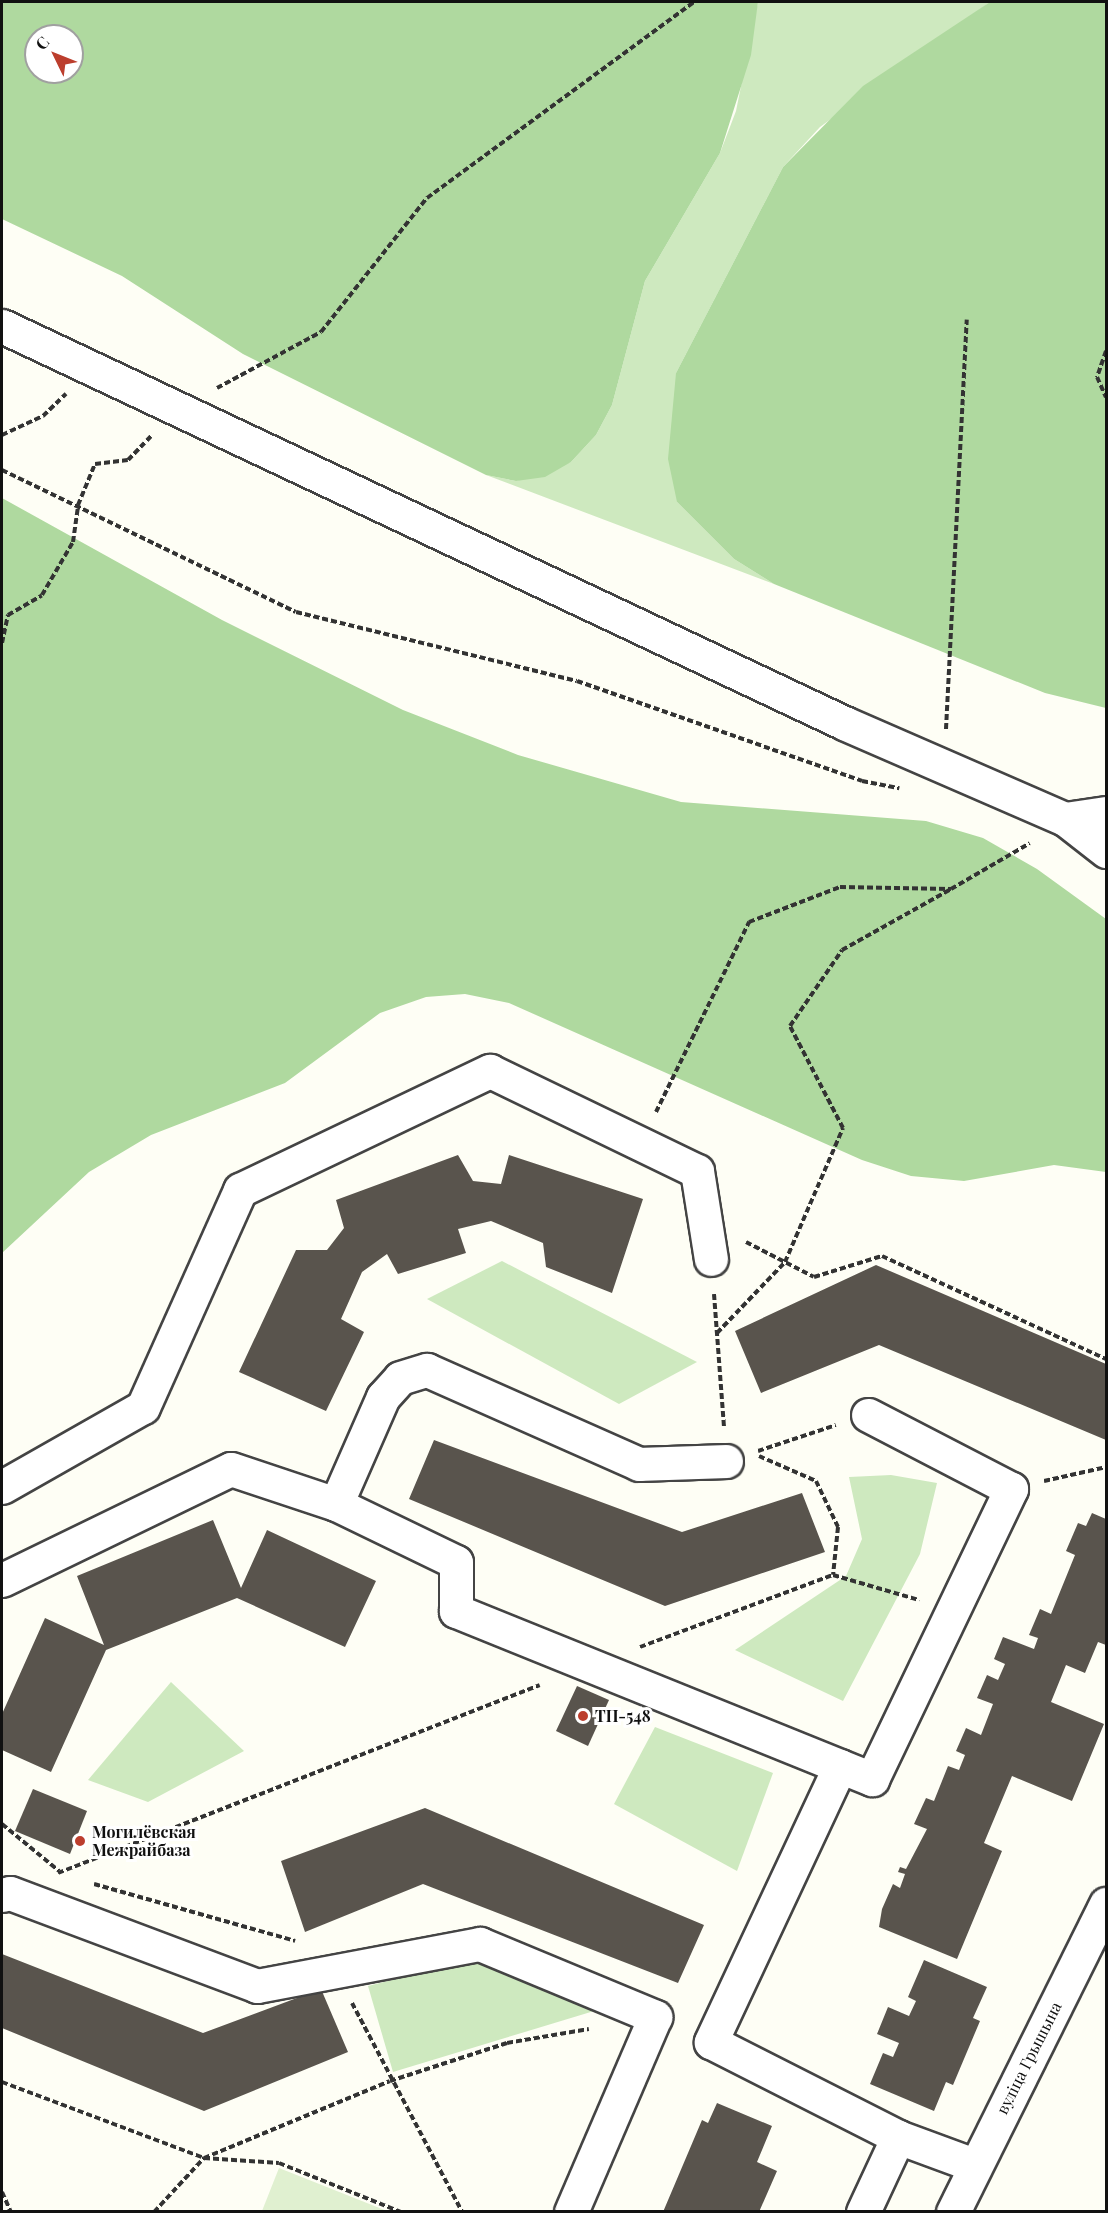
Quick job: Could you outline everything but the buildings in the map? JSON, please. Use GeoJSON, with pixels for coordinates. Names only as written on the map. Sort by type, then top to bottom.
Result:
{"type":"FeatureCollection","features":[{"type":"Feature","properties":{"kind":"street"},"geometry":{"type":"LineString","coordinates":[[2,326],[945,766],[1065,819],[1107,851]]}},
{"type":"Feature","properties":{"kind":"street"},"geometry":{"type":"LineString","coordinates":[[1065,819],[1107,813]]}},
{"type":"Feature","properties":{"kind":"street"},"geometry":{"type":"LineString","coordinates":[[2,1487],[143,1407],[240,1190],[490,1071],[697,1170],[709,1224],[711,1259]]}},
{"type":"Feature","properties":{"kind":"street"},"geometry":{"type":"LineString","coordinates":[[336,1504],[383,1396],[400,1378],[427,1370],[639,1464],[726,1461]]}},
{"type":"Feature","properties":{"kind":"street"},"geometry":{"type":"LineString","coordinates":[[4,1574],[231,1469],[336,1504],[456,1562],[456,1611],[872,1779],[1011,1489],[868,1415]]}},
{"type":"Feature","properties":{"kind":"street"},"geometry":{"type":"LineString","coordinates":[[840,1766],[711,2042],[898,2137],[974,2165]]}},
{"type":"Feature","properties":{"kind":"street"},"geometry":{"type":"LineString","coordinates":[[6,1894],[257,1986],[480,1944],[655,2017],[571,2211]]}},
{"type":"Feature","properties":{"kind":"street","name":"вуліца Грышына"},"geometry":{"type":"LineString","coordinates":[[953,2211],[974,2165],[1107,1904]]}},
{"type":"Feature","properties":{"kind":"street"},"geometry":{"type":"LineString","coordinates":[[863,2211],[898,2137]]}},
{"type":"Feature","properties":{"kind":"path"},"geometry":{"type":"LineString","coordinates":[[2,643],[8,615],[42,595],[73,542],[78,505],[94,464],[128,460],[178,409],[321,332],[427,198],[694,2]]}},
{"type":"Feature","properties":{"kind":"path"},"geometry":{"type":"LineString","coordinates":[[945,766],[967,320]]}},
{"type":"Feature","properties":{"kind":"path"},"geometry":{"type":"LineString","coordinates":[[1107,351],[1097,377],[1107,398]]}},
{"type":"Feature","properties":{"kind":"path"},"geometry":{"type":"LineString","coordinates":[[2,435],[43,416],[91,368]]}},
{"type":"Feature","properties":{"kind":"path"},"geometry":{"type":"LineString","coordinates":[[2,470],[296,612],[578,681],[862,781],[907,790]]}},
{"type":"Feature","properties":{"kind":"path"},"geometry":{"type":"LineString","coordinates":[[717,1332],[786,1262],[843,1128],[789,1026],[843,950],[951,889],[983,874],[1065,819]]}},
{"type":"Feature","properties":{"kind":"path"},"geometry":{"type":"LineString","coordinates":[[668,1088],[749,922],[840,887],[951,889]]}},
{"type":"Feature","properties":{"kind":"path"},"geometry":{"type":"LineString","coordinates":[[709,1224],[814,1277],[882,1256],[1107,1359]]}},
{"type":"Feature","properties":{"kind":"path"},"geometry":{"type":"LineString","coordinates":[[711,1259],[726,1461]]}},
{"type":"Feature","properties":{"kind":"path"},"geometry":{"type":"LineString","coordinates":[[833,1575],[838,1527],[816,1481],[752,1453],[868,1415]]}},
{"type":"Feature","properties":{"kind":"path"},"geometry":{"type":"LineString","coordinates":[[1011,1489],[1107,1467]]}},
{"type":"Feature","properties":{"kind":"path"},"geometry":{"type":"LineString","coordinates":[[6,1894],[588,1666],[833,1575],[953,1609]]}},
{"type":"Feature","properties":{"kind":"path"},"geometry":{"type":"LineString","coordinates":[[2,1824],[60,1872],[71,1876]]}},
{"type":"Feature","properties":{"kind":"path"},"geometry":{"type":"LineString","coordinates":[[82,1880],[170,1909],[325,1949],[390,2081],[462,2211]]}},
{"type":"Feature","properties":{"kind":"path"},"geometry":{"type":"LineString","coordinates":[[154,2211],[204,2158],[390,2081],[507,2043],[598,2027]]}},
{"type":"Feature","properties":{"kind":"path"},"geometry":{"type":"LineString","coordinates":[[2,2082],[204,2158],[279,2163],[401,2211]]}},
{"type":"Feature","properties":{"kind":"path"},"geometry":{"type":"LineString","coordinates":[[2,2192],[11,2211]]}},
{"type":"Feature","properties":{"kind":"green space"},"geometry":{"type":"Polygon","coordinates":[[[2,2],[758,2],[751,55],[720,153],[645,281],[612,405],[596,435],[571,462],[545,477],[516,481],[486,475],[243,354],[122,276],[2,219],[2,2]]]}},
{"type":"Feature","properties":{"kind":"green space"},"geometry":{"type":"Polygon","coordinates":[[[758,2],[990,2],[820,127],[783,167],[676,373],[677,502],[734,559],[774,584],[486,475],[516,481],[571,462],[596,435],[612,405],[645,281],[720,153],[736,111],[758,2]]]}},
{"type":"Feature","properties":{"kind":"green space"},"geometry":{"type":"Polygon","coordinates":[[[990,2],[1106,2],[1106,708],[1045,693],[774,584],[734,559],[677,502],[668,459],[676,373],[783,167],[863,86],[990,2]]]}},
{"type":"Feature","properties":{"kind":"green space"},"geometry":{"type":"Polygon","coordinates":[[[2,498],[222,620],[403,710],[518,755],[681,802],[926,821],[983,838],[1037,869],[1106,919],[1106,1172],[1054,1165],[964,1181],[911,1176],[862,1160],[509,1003],[465,994],[426,997],[380,1013],[285,1083],[151,1135],[89,1172],[2,1253],[2,498]]]}},
{"type":"Feature","properties":{"kind":"green space"},"geometry":{"type":"Polygon","coordinates":[[[502,1261],[697,1362],[619,1404],[427,1299],[502,1261]]]}},
{"type":"Feature","properties":{"kind":"green space"},"geometry":{"type":"Polygon","coordinates":[[[891,1475],[937,1483],[920,1554],[843,1701],[735,1650],[846,1576],[862,1539],[849,1477],[891,1475]]]}},
{"type":"Feature","properties":{"kind":"green space"},"geometry":{"type":"Polygon","coordinates":[[[171,1682],[244,1751],[148,1802],[88,1780],[171,1682]]]}},
{"type":"Feature","properties":{"kind":"green space"},"geometry":{"type":"Polygon","coordinates":[[[655,1727],[773,1773],[737,1871],[614,1804],[655,1727]]]}},
{"type":"Feature","properties":{"kind":"green space"},"geometry":{"type":"Polygon","coordinates":[[[482,1957],[594,2011],[393,2072],[368,1986],[482,1957]]]}},
{"type":"Feature","properties":{"kind":"green space"},"geometry":{"type":"Polygon","coordinates":[[[279,2168],[387,2211],[262,2211],[279,2168]]]}},
{"type":"Feature","properties":{"kind":"place","name":"ТП-548"},"geometry":{"type":"Point","coordinates":[583,1716]}},
{"type":"Feature","properties":{"kind":"place","name":"Могилёвская Межрайбаза"},"geometry":{"type":"Point","coordinates":[80,1841]}}]}
